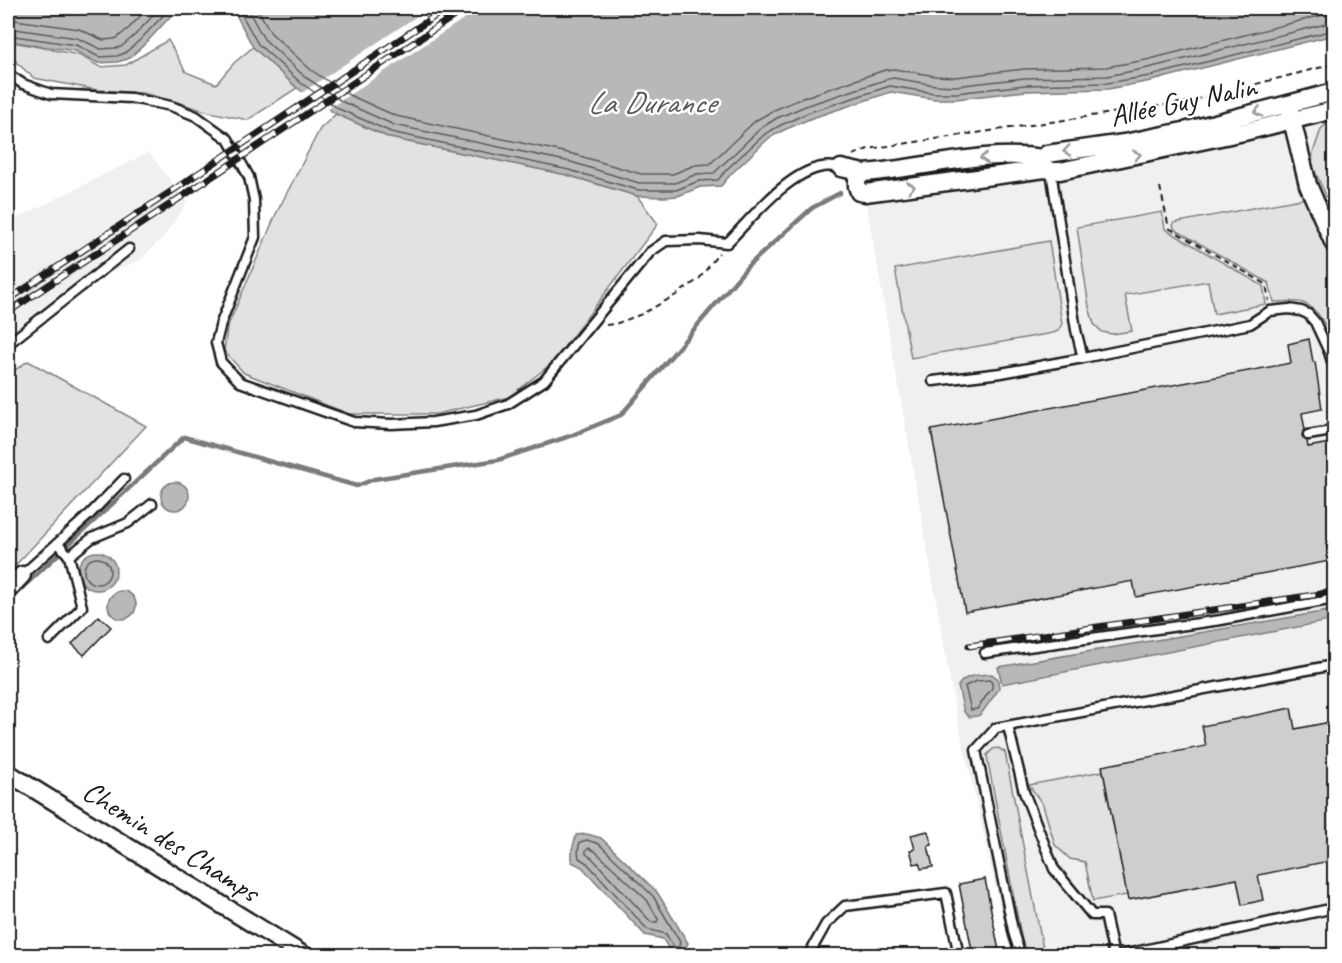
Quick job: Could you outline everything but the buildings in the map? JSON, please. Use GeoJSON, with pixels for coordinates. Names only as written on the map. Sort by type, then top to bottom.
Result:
{"type":"FeatureCollection","features":[{"type":"Feature","properties":{"kind":"street","name":"Allée Guy Nalin"},"geometry":{"type":"LineString","coordinates":[[1290,113],[1335,92]]}},
{"type":"Feature","properties":{"kind":"street","name":"Allée Guy Nalin"},"geometry":{"type":"LineString","coordinates":[[845,162],[864,173],[972,159],[1024,155],[1046,166],[1047,154],[1124,143],[1290,113],[1335,110]]}},
{"type":"Feature","properties":{"kind":"street"},"geometry":{"type":"LineString","coordinates":[[1290,113],[1308,185],[1335,244]]}},
{"type":"Feature","properties":{"kind":"street","name":"Chemin des Champs"},"geometry":{"type":"LineString","coordinates":[[8,773],[305,956]]}},
{"type":"Feature","properties":{"kind":"lane"},"geometry":{"type":"LineString","coordinates":[[8,74],[23,84],[51,94],[131,98],[171,106],[196,116],[228,139],[249,177],[254,200],[255,237],[221,323],[216,343],[221,362],[240,382],[354,422],[391,424],[433,422],[476,415],[508,404],[544,381],[650,252],[666,241],[700,240],[727,243],[784,185],[804,172],[845,162]]}},
{"type":"Feature","properties":{"kind":"lane"},"geometry":{"type":"LineString","coordinates":[[1046,166],[1083,358]]}},
{"type":"Feature","properties":{"kind":"lane"},"geometry":{"type":"LineString","coordinates":[[8,344],[129,249]]}},
{"type":"Feature","properties":{"kind":"lane"},"geometry":{"type":"LineString","coordinates":[[933,381],[1001,373],[1083,358],[1250,324],[1270,310],[1289,309],[1301,310],[1315,322],[1335,368]]}},
{"type":"Feature","properties":{"kind":"lane"},"geometry":{"type":"LineString","coordinates":[[1308,435],[1326,432],[1335,426]]}},
{"type":"Feature","properties":{"kind":"lane"},"geometry":{"type":"LineString","coordinates":[[12,584],[90,514],[124,479]]}},
{"type":"Feature","properties":{"kind":"lane"},"geometry":{"type":"LineString","coordinates":[[69,556],[92,538],[128,524],[152,504]]}},
{"type":"Feature","properties":{"kind":"lane"},"geometry":{"type":"LineString","coordinates":[[49,640],[82,607],[69,556],[58,543]]}},
{"type":"Feature","properties":{"kind":"lane"},"geometry":{"type":"LineString","coordinates":[[985,653],[1221,620],[1335,599]]}},
{"type":"Feature","properties":{"kind":"lane"},"geometry":{"type":"LineString","coordinates":[[1021,956],[1014,935],[976,750],[996,728],[1335,665]]}},
{"type":"Feature","properties":{"kind":"lane"},"geometry":{"type":"LineString","coordinates":[[1008,726],[1024,792],[1054,869],[1092,915],[1105,915],[1115,956],[1335,908]]}},
{"type":"Feature","properties":{"kind":"lane"},"geometry":{"type":"LineString","coordinates":[[808,956],[826,924],[845,906],[946,893],[958,951]]}},
{"type":"Feature","properties":{"kind":"path"},"geometry":{"type":"LineString","coordinates":[[845,162],[868,149],[1186,102],[1335,64]]}},
{"type":"Feature","properties":{"kind":"path"},"geometry":{"type":"LineString","coordinates":[[1160,187],[1170,228],[1266,284],[1270,310]]}},
{"type":"Feature","properties":{"kind":"path"},"geometry":{"type":"LineString","coordinates":[[590,326],[615,324],[642,314],[676,295],[699,279],[727,243]]}},
{"type":"Feature","properties":{"kind":"shaded area"},"geometry":{"type":"Polygon","coordinates":[[[168,40],[186,72],[216,84],[234,63],[253,47],[297,88],[248,120],[205,111],[143,93],[97,90],[34,78],[17,63],[8,47],[8,41],[79,55],[100,67],[126,65],[168,40]]]}},
{"type":"Feature","properties":{"kind":"shaded area"},"geometry":{"type":"Polygon","coordinates":[[[1334,105],[1334,955],[1011,955],[956,713],[866,202],[1145,161],[1334,105]]]}},
{"type":"Feature","properties":{"kind":"shaded area"},"geometry":{"type":"Polygon","coordinates":[[[336,114],[390,138],[567,175],[637,196],[658,224],[552,363],[509,397],[437,414],[349,414],[244,373],[224,351],[227,328],[276,214],[320,129],[336,114]]]}},
{"type":"Feature","properties":{"kind":"shaded area"},"geometry":{"type":"Polygon","coordinates":[[[1334,117],[1334,213],[1312,165],[1313,153],[1321,129],[1334,117]]]}},
{"type":"Feature","properties":{"kind":"shaded area"},"geometry":{"type":"Polygon","coordinates":[[[149,152],[187,203],[164,236],[140,260],[109,273],[8,349],[8,223],[149,152]]]}},
{"type":"Feature","properties":{"kind":"shaded area"},"geometry":{"type":"Polygon","coordinates":[[[1306,198],[1334,265],[1334,351],[1324,323],[1310,306],[1296,302],[1274,302],[1269,283],[1174,229],[1173,223],[1306,198]]]}},
{"type":"Feature","properties":{"kind":"shaded area"},"geometry":{"type":"Polygon","coordinates":[[[1162,212],[1165,229],[1263,286],[1266,304],[1214,314],[1208,281],[1125,295],[1132,331],[1112,334],[1102,332],[1094,324],[1089,307],[1077,227],[1162,212]]]}},
{"type":"Feature","properties":{"kind":"shaded area"},"geometry":{"type":"Polygon","coordinates":[[[1049,241],[1062,324],[1058,331],[911,358],[895,269],[1049,241]]]}},
{"type":"Feature","properties":{"kind":"shaded area"},"geometry":{"type":"Polygon","coordinates":[[[28,361],[146,426],[11,570],[8,569],[8,375],[28,361]]]}},
{"type":"Feature","properties":{"kind":"shaded area"},"geometry":{"type":"Polygon","coordinates":[[[998,748],[1005,752],[1043,949],[1035,956],[1030,955],[1023,946],[988,762],[987,755],[993,749],[998,748]]]}},
{"type":"Feature","properties":{"kind":"shaded area"},"geometry":{"type":"Polygon","coordinates":[[[1103,771],[1127,895],[1093,901],[1085,862],[1070,859],[1055,845],[1043,805],[1029,785],[1103,771]]]}},
{"type":"Feature","properties":{"kind":"water"},"geometry":{"type":"Polygon","coordinates":[[[8,8],[178,8],[128,59],[98,63],[75,51],[8,41],[8,8]]]}},
{"type":"Feature","properties":{"kind":"water","name":"La Durance"},"geometry":{"type":"Polygon","coordinates":[[[227,8],[1334,8],[1334,35],[1151,81],[1108,89],[1026,91],[956,99],[934,99],[891,92],[812,118],[769,138],[721,186],[700,187],[678,196],[664,197],[637,196],[567,175],[390,138],[336,114],[297,88],[253,47],[234,11],[227,8]]]}},
{"type":"Feature","properties":{"kind":"water"},"geometry":{"type":"Polygon","coordinates":[[[175,482],[185,486],[189,496],[185,506],[175,510],[165,506],[161,496],[165,486],[175,482]]]}},
{"type":"Feature","properties":{"kind":"water"},"geometry":{"type":"Polygon","coordinates":[[[97,552],[111,557],[116,571],[111,585],[97,590],[83,585],[78,571],[83,557],[97,552]]]}},
{"type":"Feature","properties":{"kind":"water"},"geometry":{"type":"Polygon","coordinates":[[[122,591],[132,595],[136,605],[132,615],[122,619],[112,615],[108,605],[112,595],[122,591]]]}},
{"type":"Feature","properties":{"kind":"water"},"geometry":{"type":"Polygon","coordinates":[[[1334,610],[1334,620],[1002,684],[998,667],[1334,610]]]}},
{"type":"Feature","properties":{"kind":"water"},"geometry":{"type":"Polygon","coordinates":[[[992,674],[998,679],[999,689],[981,714],[969,717],[964,712],[958,686],[969,677],[992,674]]]}},
{"type":"Feature","properties":{"kind":"water"},"geometry":{"type":"Polygon","coordinates":[[[587,834],[601,838],[657,892],[688,943],[682,955],[672,953],[663,939],[645,935],[582,867],[572,862],[576,835],[587,834]]]}},
{"type":"Feature","properties":{"kind":"pier"},"geometry":{"type":"Polygon","coordinates":[[[429,8],[480,8],[325,111],[300,94],[429,8]]]}},
{"type":"Feature","properties":{"kind":"waterway"},"geometry":{"type":"LineString","coordinates":[[8,601],[184,437],[357,486],[374,479],[498,460],[570,436],[621,415],[748,266],[812,208],[840,193]]}},
{"type":"Feature","properties":{"kind":"railway"},"geometry":{"type":"LineString","coordinates":[[8,300],[447,8]]}},
{"type":"Feature","properties":{"kind":"railway"},"geometry":{"type":"LineString","coordinates":[[8,312],[466,8]]}},
{"type":"Feature","properties":{"kind":"railway"},"geometry":{"type":"LineString","coordinates":[[969,646],[1321,594],[1334,589]]}}]}
